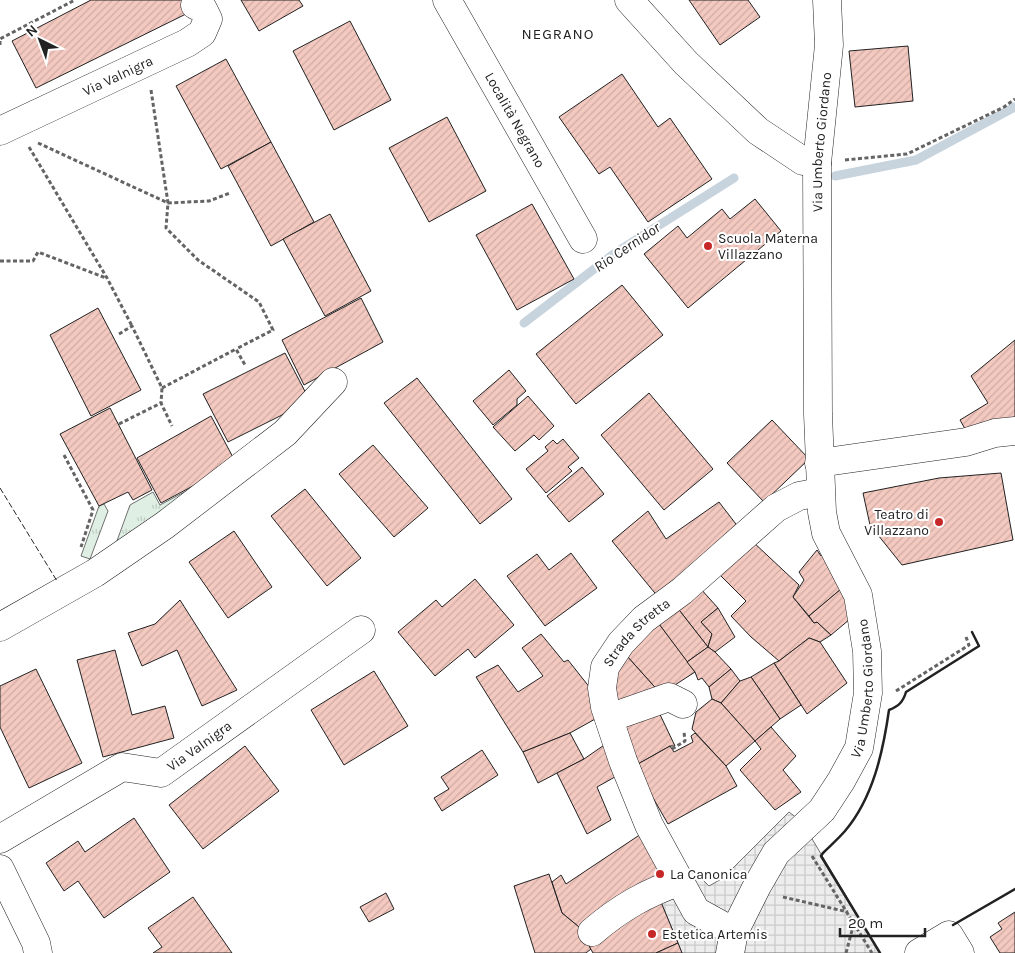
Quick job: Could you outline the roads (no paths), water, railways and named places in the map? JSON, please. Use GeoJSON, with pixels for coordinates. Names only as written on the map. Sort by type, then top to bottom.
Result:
{"type":"FeatureCollection","features":[{"type":"Feature","properties":{"kind":"street","name":"Località Negrano"},"geometry":{"type":"LineString","coordinates":[[447,0],[583,239]]}},
{"type":"Feature","properties":{"kind":"street"},"geometry":{"type":"LineString","coordinates":[[629,0],[686,63],[758,131],[803,161],[817,163]]}},
{"type":"Feature","properties":{"kind":"street","name":"Via Umberto Giordano"},"geometry":{"type":"LineString","coordinates":[[732,942],[768,891],[776,853],[822,810],[841,781],[859,748],[868,693],[867,651],[858,595],[826,533],[820,492],[817,163],[829,45],[827,0]]}},
{"type":"Feature","properties":{"kind":"street","name":"Via Valnigra"},"geometry":{"type":"LineString","coordinates":[[0,131],[147,62],[202,33],[208,19],[203,9],[195,5]]}},
{"type":"Feature","properties":{"kind":"street"},"geometry":{"type":"LineString","coordinates":[[0,627],[95,573],[165,525],[284,433],[320,398],[333,382]]}},
{"type":"Feature","properties":{"kind":"street"},"geometry":{"type":"LineString","coordinates":[[819,463],[966,442],[1015,431]]}},
{"type":"Feature","properties":{"kind":"street","name":"Strada Stretta"},"geometry":{"type":"LineString","coordinates":[[732,942],[696,911],[649,825],[623,761],[609,718],[602,688],[605,667],[621,643],[644,620],[682,592],[776,508],[799,496],[820,492]]}},
{"type":"Feature","properties":{"kind":"street","name":"Via Valnigra"},"geometry":{"type":"LineString","coordinates":[[0,839],[122,767],[161,773],[361,630]]}},
{"type":"Feature","properties":{"kind":"street"},"geometry":{"type":"LineString","coordinates":[[609,718],[669,697],[683,704]]}},
{"type":"Feature","properties":{"kind":"street"},"geometry":{"type":"LineString","coordinates":[[0,869],[43,950]]}},
{"type":"Feature","properties":{"kind":"street"},"geometry":{"type":"LineString","coordinates":[[592,932],[613,914],[657,889],[681,881]]}},
{"type":"Feature","properties":{"kind":"street"},"geometry":{"type":"LineString","coordinates":[[919,953],[949,935],[960,953]]}},
{"type":"Feature","properties":{"kind":"waterway","name":"Rio Cernidor"},"geometry":{"type":"LineString","coordinates":[[835,176],[916,160],[1015,107]]}},
{"type":"Feature","properties":{"kind":"waterway","name":"Rio Cernidor"},"geometry":{"type":"LineString","coordinates":[[524,323],[615,253],[734,178]]}},
{"type":"Feature","properties":{"kind":"place","name":"Scuola Materna Villazzano"},"geometry":{"type":"Point","coordinates":[708,246]}},
{"type":"Feature","properties":{"kind":"place","name":"Teatro di Villazzano"},"geometry":{"type":"Point","coordinates":[939,522]}},
{"type":"Feature","properties":{"kind":"place","name":"La Canonica"},"geometry":{"type":"Point","coordinates":[660,874]}},
{"type":"Feature","properties":{"kind":"place","name":"Estetica Artemis"},"geometry":{"type":"Point","coordinates":[652,934]}},
{"type":"Feature","properties":{"kind":"district","name":"NEGRANO"},"geometry":{"type":"Point","coordinates":[558,34]}}]}
